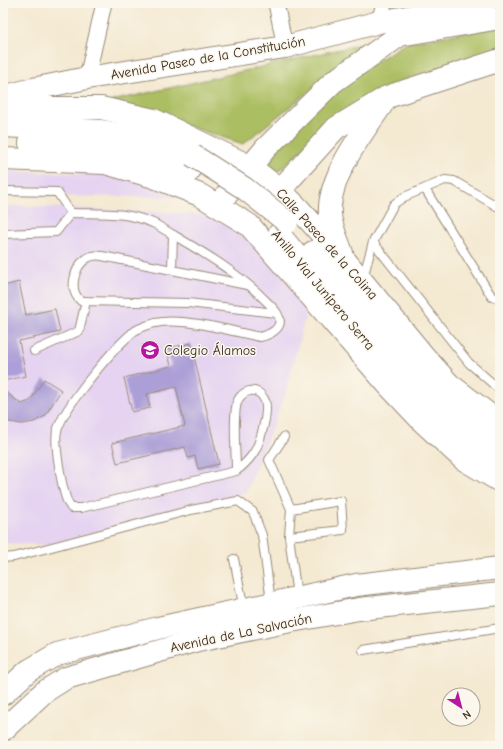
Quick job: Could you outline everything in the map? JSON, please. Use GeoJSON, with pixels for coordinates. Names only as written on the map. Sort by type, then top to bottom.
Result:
{"type":"FeatureCollection","features":[{"type":"Feature","properties":{"kind":"main road","name":"Avenida Paseo de la Constitución"},"geometry":{"type":"LineString","coordinates":[[3,97],[87,78],[285,47],[382,13],[484,3]]}},
{"type":"Feature","properties":{"kind":"main road"},"geometry":{"type":"LineString","coordinates":[[213,202],[223,181],[242,163],[333,82],[400,35],[500,18]]}},
{"type":"Feature","properties":{"kind":"main road"},"geometry":{"type":"LineString","coordinates":[[253,230],[285,195],[336,128],[387,97],[500,60]]}},
{"type":"Feature","properties":{"kind":"main road"},"geometry":{"type":"LineString","coordinates":[[343,258],[330,215],[333,191],[350,152],[387,97]]}},
{"type":"Feature","properties":{"kind":"main road","name":"Calle Paseo de la Colina"},"geometry":{"type":"LineString","coordinates":[[3,108],[101,108],[154,120],[242,163],[285,195],[343,258],[423,355],[449,384],[500,422]]}},
{"type":"Feature","properties":{"kind":"main road","name":"Anillo Vial Junípero Serra"},"geometry":{"type":"LineString","coordinates":[[3,126],[101,131],[158,140],[191,163],[237,201],[284,228],[423,381],[486,435],[500,444]]}},
{"type":"Feature","properties":{"kind":"main road","name":"Anillo Vial Junípero Serra"},"geometry":{"type":"LineString","coordinates":[[3,141],[124,148],[191,163]]}},
{"type":"Feature","properties":{"kind":"main road"},"geometry":{"type":"LineString","coordinates":[[3,159],[105,163],[154,177],[213,202],[253,230],[390,387],[424,423],[463,459],[500,481]]}},
{"type":"Feature","properties":{"kind":"main road","name":"Anillo Vial Junípero Serra"},"geometry":{"type":"LineString","coordinates":[[284,228],[363,337],[438,423],[475,452],[500,466]]}},
{"type":"Feature","properties":{"kind":"main road","name":"Avenida de La Salvación"},"geometry":{"type":"LineString","coordinates":[[3,730],[44,692],[66,678],[164,650],[195,630],[244,609],[356,585],[500,568]]}},
{"type":"Feature","properties":{"kind":"main road"},"geometry":{"type":"LineString","coordinates":[[381,581],[382,606]]}},
{"type":"Feature","properties":{"kind":"main road"},"geometry":{"type":"LineString","coordinates":[[356,585],[359,609]]}},
{"type":"Feature","properties":{"kind":"main road","name":"Avenida de La Salvación"},"geometry":{"type":"LineString","coordinates":[[3,694],[28,671],[57,654],[158,628],[195,630],[291,620],[382,606],[500,594]]}},
{"type":"Feature","properties":{"kind":"main road"},"geometry":{"type":"LineString","coordinates":[[158,628],[164,650]]}},
{"type":"Feature","properties":{"kind":"main road"},"geometry":{"type":"LineString","coordinates":[[57,654],[66,678]]}},
{"type":"Feature","properties":{"kind":"main road"},"geometry":{"type":"LineString","coordinates":[[28,671],[44,692]]}},
{"type":"Feature","properties":{"kind":"street"},"geometry":{"type":"LineString","coordinates":[[87,78],[104,3]]}},
{"type":"Feature","properties":{"kind":"street"},"geometry":{"type":"LineString","coordinates":[[276,3],[285,47]]}},
{"type":"Feature","properties":{"kind":"lane"},"geometry":{"type":"LineString","coordinates":[[362,281],[373,242],[394,204],[404,197],[445,180],[454,181],[500,208]]}},
{"type":"Feature","properties":{"kind":"lane"},"geometry":{"type":"LineString","coordinates":[[425,189],[492,297],[500,299]]}},
{"type":"Feature","properties":{"kind":"lane"},"geometry":{"type":"LineString","coordinates":[[3,192],[57,192],[71,213]]}},
{"type":"Feature","properties":{"kind":"lane"},"geometry":{"type":"LineString","coordinates":[[3,234],[56,232],[71,213]]}},
{"type":"Feature","properties":{"kind":"lane"},"geometry":{"type":"LineString","coordinates":[[71,213],[120,214],[138,217],[173,235],[252,286],[276,313],[279,322],[277,329],[270,334],[260,337],[177,322],[154,324],[134,331],[101,364],[63,418],[57,432],[56,444],[65,497],[71,508],[81,508],[236,471],[247,463],[255,452],[265,418],[267,408],[265,400],[254,390],[247,390],[242,394],[236,406],[236,471]]}},
{"type":"Feature","properties":{"kind":"lane"},"geometry":{"type":"LineString","coordinates":[[172,270],[173,235]]}},
{"type":"Feature","properties":{"kind":"lane"},"geometry":{"type":"LineString","coordinates":[[373,242],[469,363],[500,390]]}},
{"type":"Feature","properties":{"kind":"lane"},"geometry":{"type":"LineString","coordinates":[[252,286],[102,256],[93,256],[87,258],[77,270],[73,288],[77,298],[81,301],[188,303],[276,313]]}},
{"type":"Feature","properties":{"kind":"lane"},"geometry":{"type":"LineString","coordinates":[[34,351],[79,331],[86,301]]}},
{"type":"Feature","properties":{"kind":"lane"},"geometry":{"type":"LineString","coordinates":[[284,437],[269,460],[291,509],[289,536],[297,597]]}},
{"type":"Feature","properties":{"kind":"lane"},"geometry":{"type":"LineString","coordinates":[[3,558],[14,557],[191,510],[238,501],[254,512],[262,535],[271,603]]}},
{"type":"Feature","properties":{"kind":"lane"},"geometry":{"type":"LineString","coordinates":[[289,536],[343,530],[341,501],[291,509]]}},
{"type":"Feature","properties":{"kind":"lane"},"geometry":{"type":"LineString","coordinates":[[234,559],[244,609]]}},
{"type":"Feature","properties":{"kind":"lane"},"geometry":{"type":"LineString","coordinates":[[363,650],[500,628]]}},
{"type":"Feature","properties":{"kind":"shaded area"},"geometry":{"type":"Polygon","coordinates":[[[3,171],[104,174],[125,178],[180,197],[3,196],[3,171]]]}},
{"type":"Feature","properties":{"kind":"shaded area","name":"Colegio Álamos"},"geometry":{"type":"Polygon","coordinates":[[[3,205],[212,215],[252,242],[308,305],[285,395],[246,492],[48,545],[3,543],[3,205]]]}},
{"type":"Feature","properties":{"kind":"green space"},"geometry":{"type":"Polygon","coordinates":[[[500,26],[500,56],[342,117],[270,178],[256,166],[340,84],[406,43],[500,26]]]}},
{"type":"Feature","properties":{"kind":"green space"},"geometry":{"type":"Polygon","coordinates":[[[371,42],[243,144],[112,101],[371,42]]]}},
{"type":"Feature","properties":{"kind":"building"},"geometry":{"type":"Polygon","coordinates":[[[19,282],[26,315],[55,309],[60,332],[19,341],[26,376],[3,381],[3,286],[19,282]]]}},
{"type":"Feature","properties":{"kind":"building"},"geometry":{"type":"Polygon","coordinates":[[[191,343],[219,464],[198,469],[195,456],[188,458],[185,447],[117,463],[112,443],[185,426],[176,387],[147,394],[150,408],[132,412],[124,378],[171,366],[167,349],[191,343]]]}},
{"type":"Feature","properties":{"kind":"building"},"geometry":{"type":"Polygon","coordinates":[[[44,379],[61,390],[45,416],[34,422],[22,424],[3,419],[3,398],[6,392],[21,404],[30,401],[44,379]]]}},
{"type":"Feature","properties":{"kind":"place","name":"Colegio Álamos"},"geometry":{"type":"Point","coordinates":[150,350]}}]}
